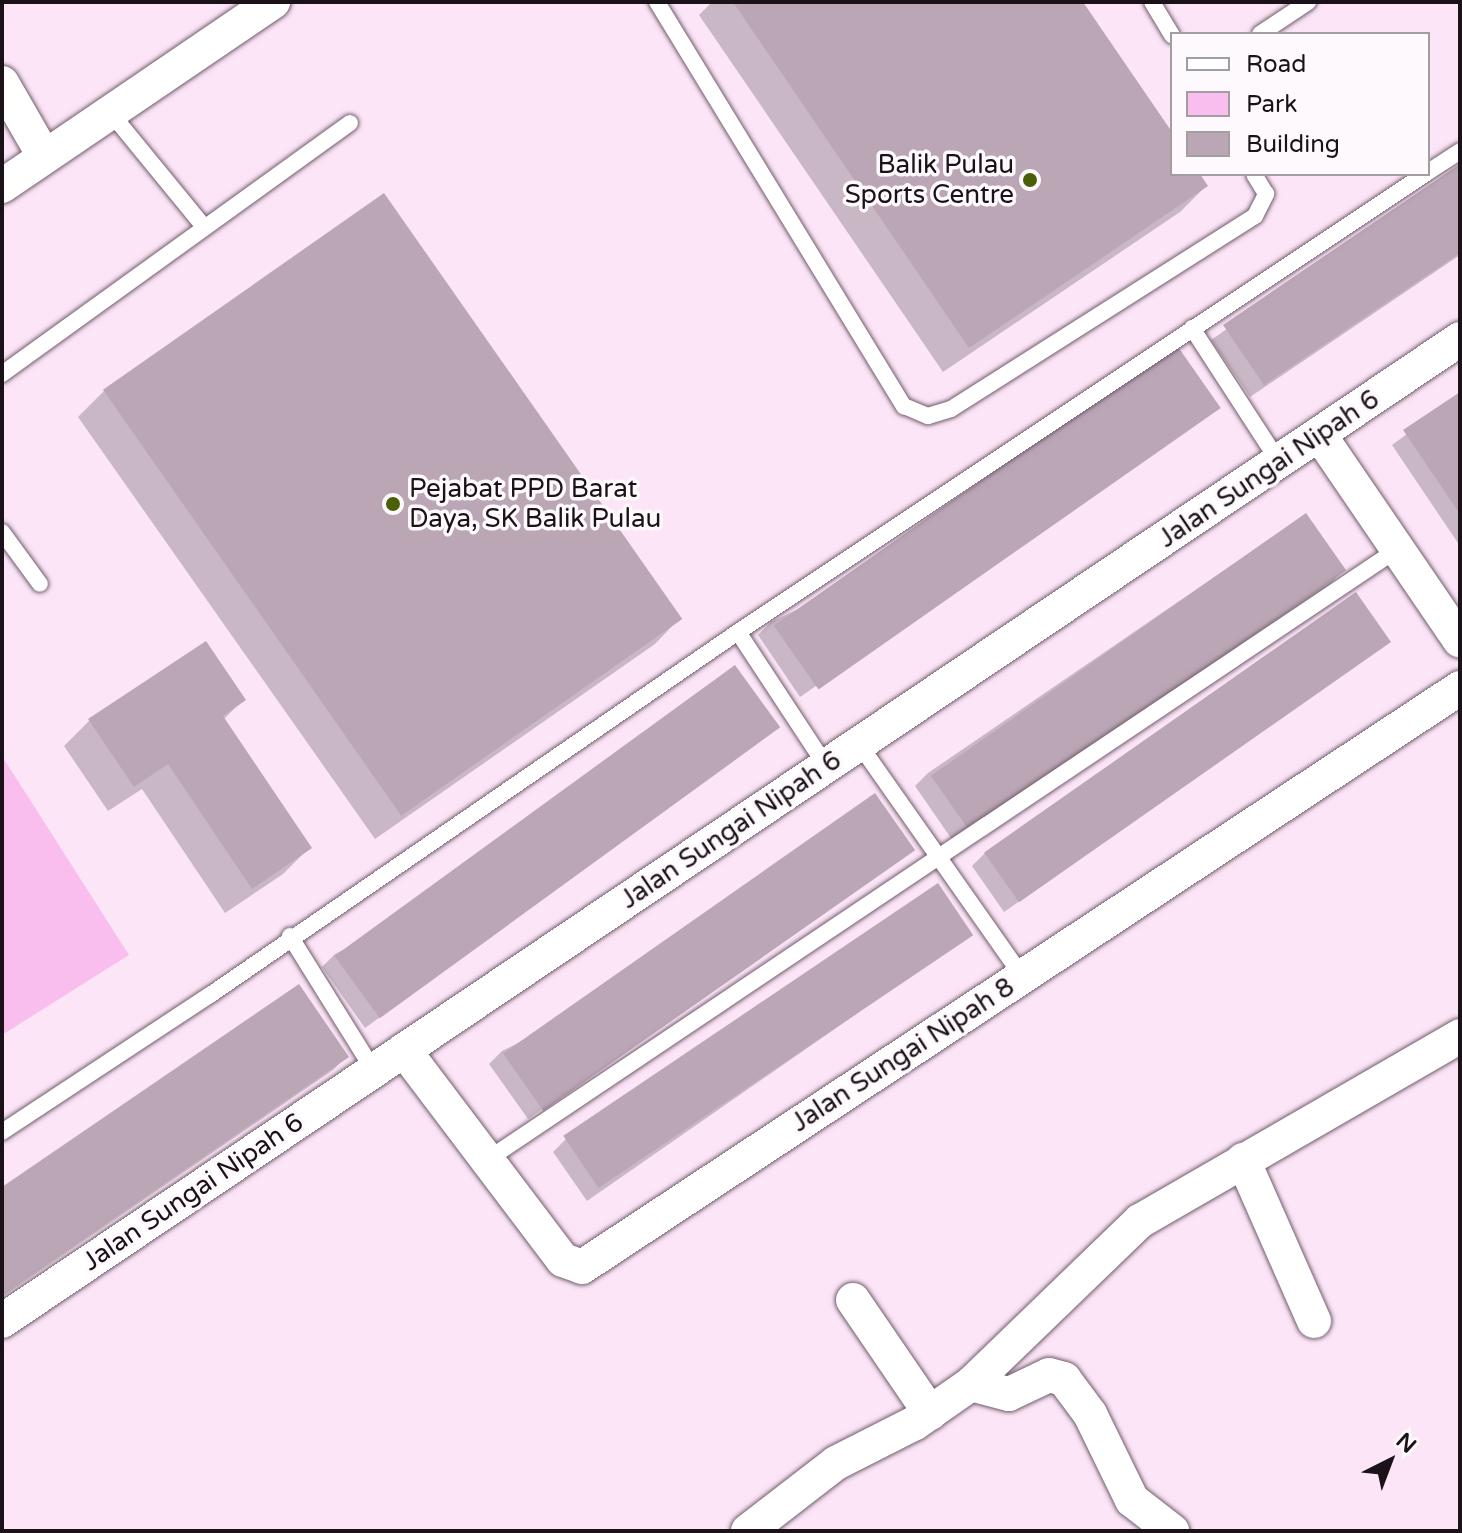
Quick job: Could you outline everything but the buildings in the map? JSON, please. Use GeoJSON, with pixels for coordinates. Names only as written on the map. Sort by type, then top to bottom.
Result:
{"type":"FeatureCollection","features":[{"type":"Feature","properties":{"kind":"street"},"geometry":{"type":"LineString","coordinates":[[2,186],[273,2]]}},
{"type":"Feature","properties":{"kind":"street"},"geometry":{"type":"LineString","coordinates":[[2,83],[44,156]]}},
{"type":"Feature","properties":{"kind":"street","name":"Jalan Sungai Nipah 6"},"geometry":{"type":"LineString","coordinates":[[2,1321],[1460,339]]}},
{"type":"Feature","properties":{"kind":"street"},"geometry":{"type":"LineString","coordinates":[[1319,434],[1460,641]]}},
{"type":"Feature","properties":{"kind":"street","name":"Jalan Sungai Nipah 8"},"geometry":{"type":"LineString","coordinates":[[404,1050],[563,1260],[582,1267],[1460,688]]}},
{"type":"Feature","properties":{"kind":"street"},"geometry":{"type":"LineString","coordinates":[[748,1531],[836,1463],[930,1413],[971,1384],[1040,1323],[1106,1248],[1140,1221],[1460,1036]]}},
{"type":"Feature","properties":{"kind":"street"},"geometry":{"type":"LineString","coordinates":[[1243,1160],[1314,1321]]}},
{"type":"Feature","properties":{"kind":"street"},"geometry":{"type":"LineString","coordinates":[[853,1300],[930,1413]]}},
{"type":"Feature","properties":{"kind":"street"},"geometry":{"type":"LineString","coordinates":[[971,1384],[1009,1394],[1049,1375],[1064,1379],[1090,1414],[1132,1500],[1172,1531]]}},
{"type":"Feature","properties":{"kind":"lane"},"geometry":{"type":"LineString","coordinates":[[657,2],[904,406],[928,416],[951,409],[1255,216],[1266,194],[1255,176]]}},
{"type":"Feature","properties":{"kind":"lane"},"geometry":{"type":"LineString","coordinates":[[1263,32],[1308,2]]}},
{"type":"Feature","properties":{"kind":"lane"},"geometry":{"type":"LineString","coordinates":[[1155,3],[1170,32]]}},
{"type":"Feature","properties":{"kind":"lane"},"geometry":{"type":"LineString","coordinates":[[110,112],[204,227]]}},
{"type":"Feature","properties":{"kind":"lane"},"geometry":{"type":"LineString","coordinates":[[2,374],[350,123]]}},
{"type":"Feature","properties":{"kind":"lane"},"geometry":{"type":"LineString","coordinates":[[1430,171],[1460,151]]}},
{"type":"Feature","properties":{"kind":"lane"},"geometry":{"type":"LineString","coordinates":[[2,1132],[210,995],[290,936],[436,842],[738,632],[1422,176]]}},
{"type":"Feature","properties":{"kind":"lane"},"geometry":{"type":"LineString","coordinates":[[1192,328],[1279,462]]}},
{"type":"Feature","properties":{"kind":"lane"},"geometry":{"type":"LineString","coordinates":[[2,532],[40,584]]}},
{"type":"Feature","properties":{"kind":"lane"},"geometry":{"type":"LineString","coordinates":[[487,1160],[940,860],[1398,549]]}},
{"type":"Feature","properties":{"kind":"lane"},"geometry":{"type":"LineString","coordinates":[[738,632],[826,766]]}},
{"type":"Feature","properties":{"kind":"lane"},"geometry":{"type":"LineString","coordinates":[[859,744],[1022,976]]}},
{"type":"Feature","properties":{"kind":"lane"},"geometry":{"type":"LineString","coordinates":[[290,936],[374,1071]]}},
{"type":"Feature","properties":{"kind":"green space"},"geometry":{"type":"Polygon","coordinates":[[[2,756],[129,955],[2,1035],[2,756]]]}},
{"type":"Feature","properties":{"kind":"place","name":"Balik Pulau Sports Centre"},"geometry":{"type":"Point","coordinates":[1030,180]}},
{"type":"Feature","properties":{"kind":"place","name":"Pejabat PPD Barat Daya, SK Balik Pulau"},"geometry":{"type":"Point","coordinates":[393,504]}}]}
